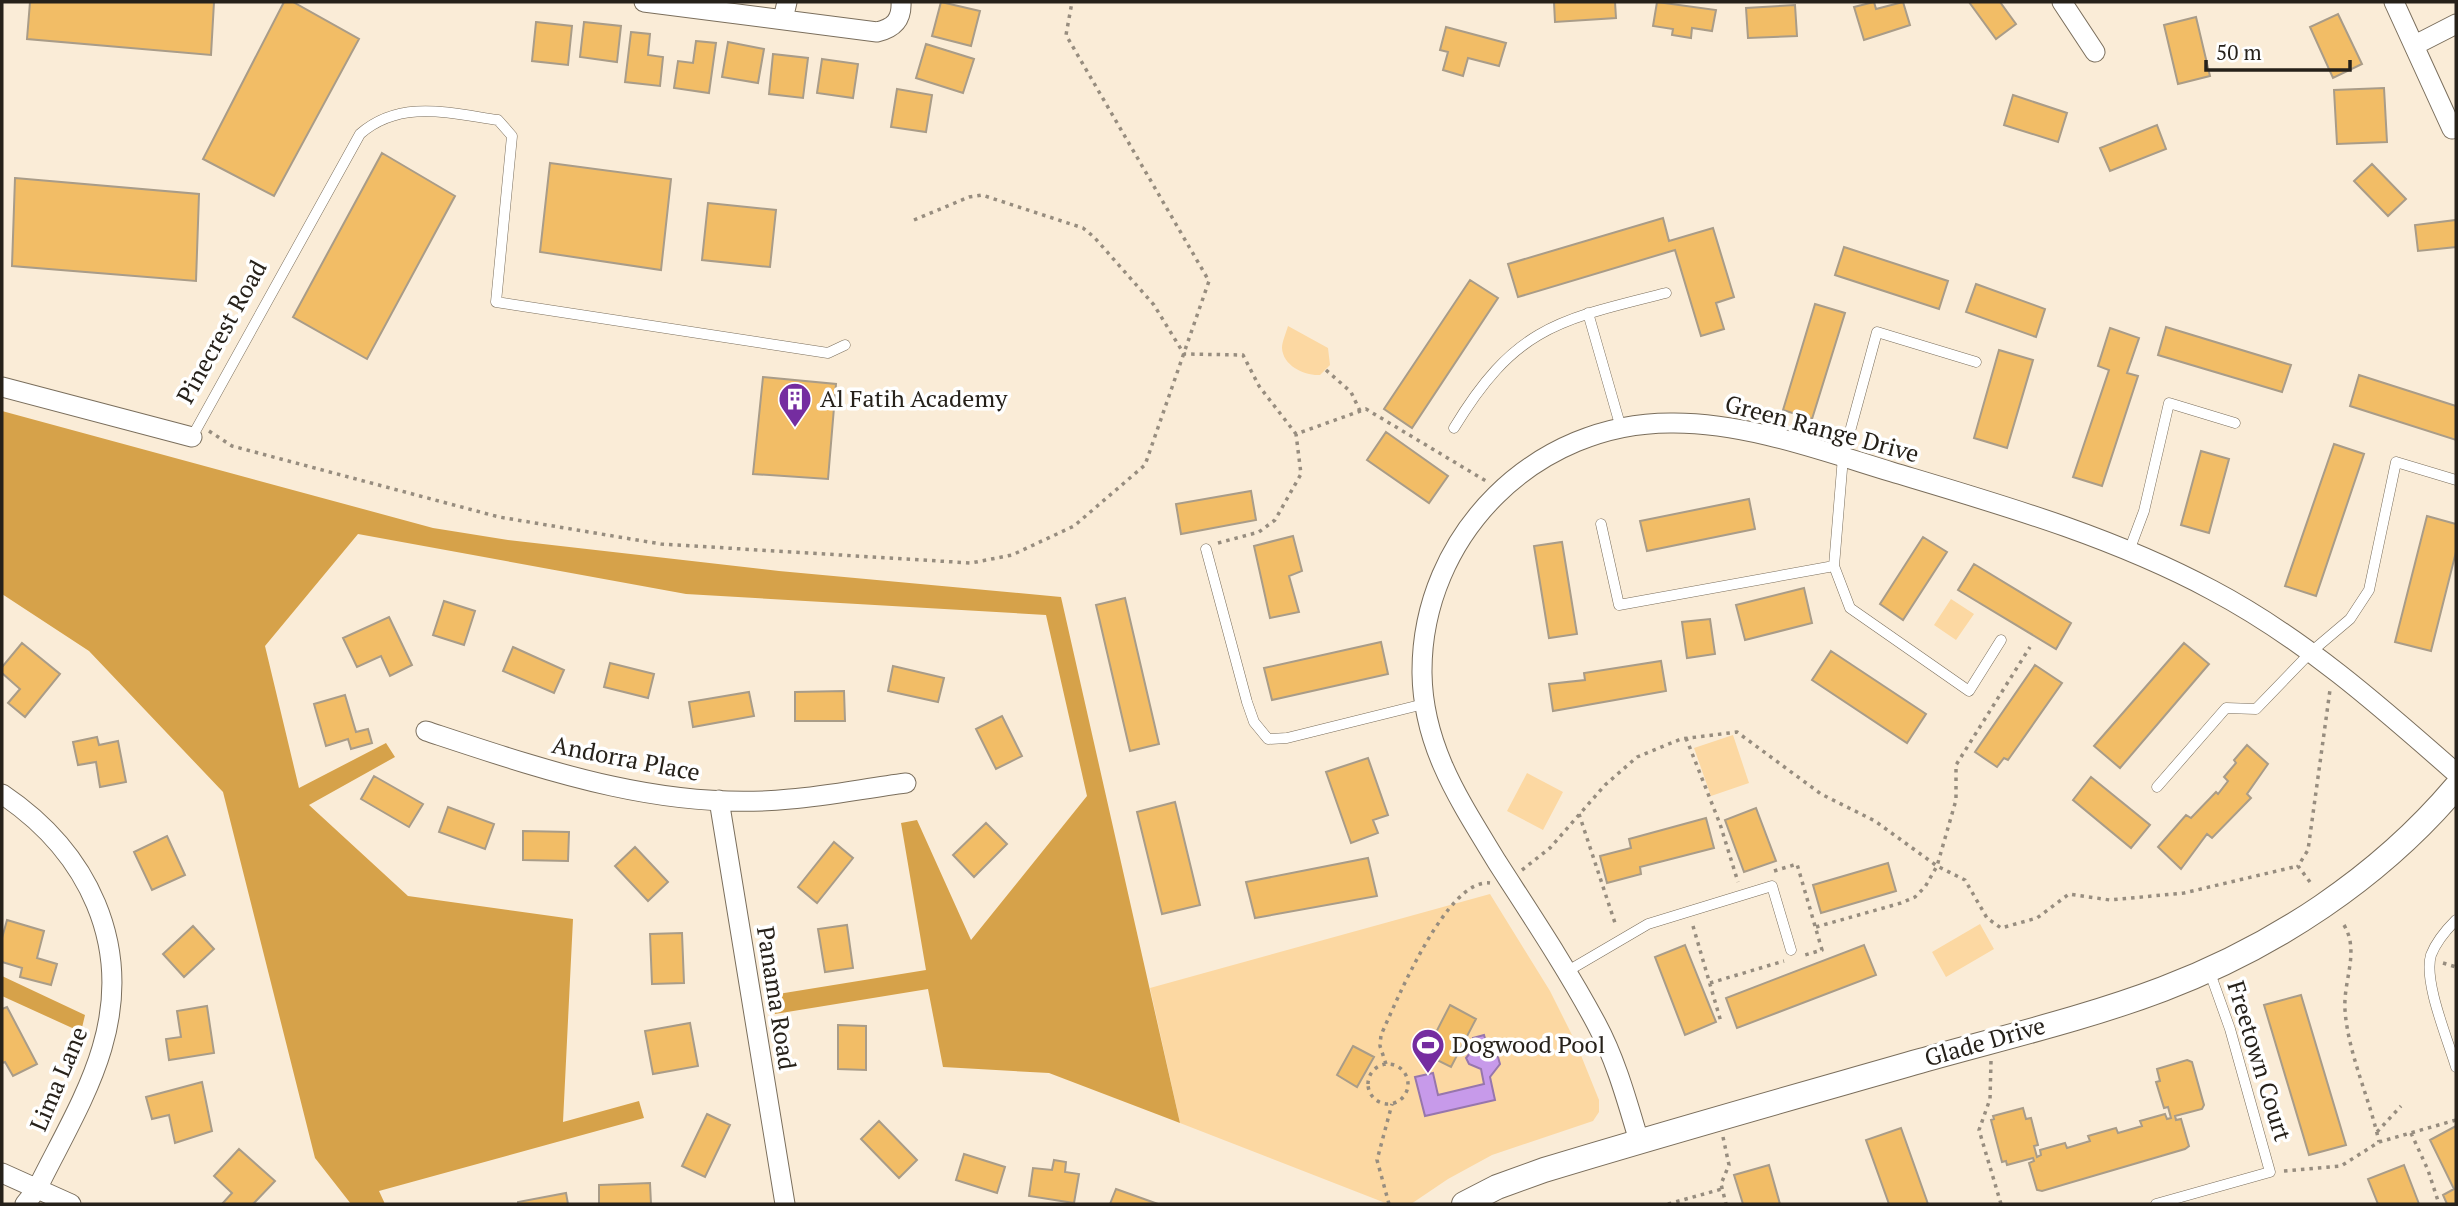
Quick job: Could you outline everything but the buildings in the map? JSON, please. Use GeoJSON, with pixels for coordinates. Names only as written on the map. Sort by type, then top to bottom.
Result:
{"type":"FeatureCollection","features":[{"type":"Feature","properties":{"kind":"street"},"geometry":{"type":"LineString","coordinates":[[644,2],[785,10],[877,32],[895,25],[902,14],[901,2]]}},
{"type":"Feature","properties":{"kind":"street"},"geometry":{"type":"LineString","coordinates":[[2062,2],[2095,52]]}},
{"type":"Feature","properties":{"kind":"street"},"geometry":{"type":"LineString","coordinates":[[2394,2],[2452,129]]}},
{"type":"Feature","properties":{"kind":"street"},"geometry":{"type":"LineString","coordinates":[[2415,46],[2456,24]]}},
{"type":"Feature","properties":{"kind":"street","name":"Pinecrest Road"},"geometry":{"type":"LineString","coordinates":[[2,387],[195,431]]}},
{"type":"Feature","properties":{"kind":"street","name":"Green Range Drive"},"geometry":{"type":"LineString","coordinates":[[1639,1141],[1606,1042],[1449,782],[1430,737],[1424,704],[1424,636],[1435,592],[1458,541],[1477,514],[1499,491],[1547,455],[1578,440],[1622,428],[1671,422],[1706,425],[1843,457],[2009,507],[2129,551],[2215,591],[2311,652],[2456,773]]}},
{"type":"Feature","properties":{"kind":"street","name":"Andorra Place"},"geometry":{"type":"LineString","coordinates":[[426,731],[549,771],[609,786],[719,800],[788,800],[906,783]]}},
{"type":"Feature","properties":{"kind":"street","name":"Glade Drive"},"geometry":{"type":"LineString","coordinates":[[1464,1204],[1525,1176],[2147,995],[2209,970],[2278,934],[2335,897],[2411,833],[2456,787]]}},
{"type":"Feature","properties":{"kind":"street","name":"Lima Lane"},"geometry":{"type":"LineString","coordinates":[[2,794],[44,825],[80,871],[95,899],[110,955],[112,991],[102,1050],[31,1196]]}},
{"type":"Feature","properties":{"kind":"street","name":"Panama Road"},"geometry":{"type":"LineString","coordinates":[[719,800],[785,1204]]}},
{"type":"Feature","properties":{"kind":"street"},"geometry":{"type":"LineString","coordinates":[[2,1173],[31,1196],[71,1204]]}},
{"type":"Feature","properties":{"kind":"lane","name":"Pinecrest Road"},"geometry":{"type":"LineString","coordinates":[[195,431],[360,134],[375,121],[401,111],[498,120],[512,136],[495,302],[828,353],[845,345]]}},
{"type":"Feature","properties":{"kind":"lane"},"geometry":{"type":"LineString","coordinates":[[1454,428],[1477,390],[1508,355],[1541,331],[1588,313],[1666,293]]}},
{"type":"Feature","properties":{"kind":"lane"},"geometry":{"type":"LineString","coordinates":[[1588,313],[1622,428]]}},
{"type":"Feature","properties":{"kind":"lane"},"geometry":{"type":"LineString","coordinates":[[1976,362],[1877,332],[1843,457],[1834,566],[1850,608],[1969,691],[2001,640]]}},
{"type":"Feature","properties":{"kind":"lane"},"geometry":{"type":"LineString","coordinates":[[2129,551],[2144,511],[2169,403],[2235,423]]}},
{"type":"Feature","properties":{"kind":"lane"},"geometry":{"type":"LineString","coordinates":[[2158,787],[2226,708],[2256,709],[2311,652],[2350,619],[2369,590],[2396,463],[2456,480]]}},
{"type":"Feature","properties":{"kind":"lane"},"geometry":{"type":"LineString","coordinates":[[1601,524],[1619,605],[1834,566]]}},
{"type":"Feature","properties":{"kind":"lane"},"geometry":{"type":"LineString","coordinates":[[1206,549],[1247,702],[1254,722],[1268,738],[1287,738],[1424,704]]}},
{"type":"Feature","properties":{"kind":"lane"},"geometry":{"type":"LineString","coordinates":[[1566,972],[1621,937],[1688,910],[1772,886],[1794,953]]}},
{"type":"Feature","properties":{"kind":"lane"},"geometry":{"type":"LineString","coordinates":[[2456,920],[2437,943],[2430,965],[2432,986],[2456,1066]]}},
{"type":"Feature","properties":{"kind":"lane","name":"Freetown Court"},"geometry":{"type":"LineString","coordinates":[[2156,1204],[2270,1172],[2230,1029],[2209,970]]}},
{"type":"Feature","properties":{"kind":"path"},"geometry":{"type":"LineString","coordinates":[[195,431],[232,446],[499,517],[661,544],[971,563],[1012,555],[1074,526],[1145,465],[1209,281],[1066,35],[1072,2]]}},
{"type":"Feature","properties":{"kind":"path"},"geometry":{"type":"LineString","coordinates":[[914,220],[969,197],[982,195],[1083,228],[1154,305],[1184,354]]}},
{"type":"Feature","properties":{"kind":"path"},"geometry":{"type":"LineString","coordinates":[[1184,354],[1243,355],[1259,386],[1296,435],[1301,474],[1275,520],[1259,532],[1205,546],[1206,549]]}},
{"type":"Feature","properties":{"kind":"path"},"geometry":{"type":"LineString","coordinates":[[1326,370],[1351,392],[1360,411]]}},
{"type":"Feature","properties":{"kind":"path"},"geometry":{"type":"LineString","coordinates":[[1296,435],[1366,409],[1499,491]]}},
{"type":"Feature","properties":{"kind":"path"},"geometry":{"type":"LineString","coordinates":[[1794,953],[1822,950],[1816,927],[1915,897],[1931,880],[1957,792],[1956,765],[2030,647]]}},
{"type":"Feature","properties":{"kind":"path"},"geometry":{"type":"LineString","coordinates":[[1386,1063],[1380,1046],[1381,1035],[1440,921],[1467,888],[1481,882],[1493,883],[1508,878],[1542,856],[1579,814],[1637,757],[1667,742],[1729,731],[1744,734],[1771,759],[1811,787],[1875,821],[1937,866],[1965,880],[1987,918],[2001,928],[2037,918],[2068,894],[2110,900],[2185,893],[2298,866],[2308,850],[2327,700],[2338,674]]}},
{"type":"Feature","properties":{"kind":"path"},"geometry":{"type":"LineString","coordinates":[[1686,738],[1720,824],[1742,894]]}},
{"type":"Feature","properties":{"kind":"path"},"geometry":{"type":"LineString","coordinates":[[1579,814],[1609,911],[1621,937]]}},
{"type":"Feature","properties":{"kind":"path"},"geometry":{"type":"LineString","coordinates":[[2298,866],[2310,882]]}},
{"type":"Feature","properties":{"kind":"path"},"geometry":{"type":"LineString","coordinates":[[1688,910],[1721,1022]]}},
{"type":"Feature","properties":{"kind":"path"},"geometry":{"type":"LineString","coordinates":[[2344,925],[2353,950],[2346,988],[2345,1014],[2379,1142]]}},
{"type":"Feature","properties":{"kind":"path"},"geometry":{"type":"LineString","coordinates":[[1710,983],[1785,961]]}},
{"type":"Feature","properties":{"kind":"path"},"geometry":{"type":"LineString","coordinates":[[1986,1042],[1992,1065],[1992,1087],[1979,1130],[2001,1204]]}},
{"type":"Feature","properties":{"kind":"path"},"geometry":{"type":"LineString","coordinates":[[1386,1063],[1372,1072],[1368,1088],[1378,1101],[1392,1104]]}},
{"type":"Feature","properties":{"kind":"path"},"geometry":{"type":"LineString","coordinates":[[1386,1063],[1401,1068],[1408,1081],[1405,1096],[1392,1104],[1377,1160],[1389,1204]]}},
{"type":"Feature","properties":{"kind":"path"},"geometry":{"type":"LineString","coordinates":[[2377,1132],[2401,1106]]}},
{"type":"Feature","properties":{"kind":"path"},"geometry":{"type":"LineString","coordinates":[[1718,1118],[1729,1160],[1722,1189],[1726,1204]]}},
{"type":"Feature","properties":{"kind":"path"},"geometry":{"type":"LineString","coordinates":[[2270,1172],[2341,1166],[2379,1142],[2456,1120]]}},
{"type":"Feature","properties":{"kind":"path"},"geometry":{"type":"LineString","coordinates":[[2411,1133],[2428,1170],[2439,1204]]}},
{"type":"Feature","properties":{"kind":"path"},"geometry":{"type":"LineString","coordinates":[[1668,1204],[1722,1189]]}},
{"type":"Feature","properties":{"kind":"shaded area"},"geometry":{"type":"Polygon","coordinates":[[[1288,326],[1328,348],[1330,365],[1320,375],[1302,372],[1286,360],[1282,348],[1288,326]]]}},
{"type":"Feature","properties":{"kind":"shaded area"},"geometry":{"type":"Polygon","coordinates":[[[2,411],[433,528],[508,540],[779,571],[1061,597],[1180,1123],[1049,1073],[943,1067],[928,989],[775,1014],[772,995],[926,970],[901,823],[917,820],[971,940],[1087,796],[1046,615],[686,594],[358,534],[265,646],[299,788],[386,743],[395,757],[309,805],[408,896],[573,919],[563,1122],[639,1101],[644,1118],[379,1191],[385,1204],[351,1204],[315,1158],[223,792],[89,651],[2,594],[2,411]]]}},
{"type":"Feature","properties":{"kind":"shaded area"},"geometry":{"type":"Polygon","coordinates":[[[1951,599],[1974,614],[1956,640],[1934,625],[1951,599]]]}},
{"type":"Feature","properties":{"kind":"shaded area"},"geometry":{"type":"Polygon","coordinates":[[[1733,735],[1749,783],[1711,796],[1694,748],[1733,735]]]}},
{"type":"Feature","properties":{"kind":"shaded area"},"geometry":{"type":"Polygon","coordinates":[[[1527,773],[1563,792],[1543,830],[1507,811],[1527,773]]]}},
{"type":"Feature","properties":{"kind":"shaded area"},"geometry":{"type":"Polygon","coordinates":[[[1490,894],[1550,991],[1576,1043],[1599,1100],[1599,1112],[1593,1121],[1492,1155],[1448,1179],[1411,1204],[1388,1204],[1180,1123],[1150,988],[1490,894]]]}},
{"type":"Feature","properties":{"kind":"shaded area"},"geometry":{"type":"Polygon","coordinates":[[[1980,924],[1994,949],[1946,977],[1932,952],[1980,924]]]}},
{"type":"Feature","properties":{"kind":"shaded area"},"geometry":{"type":"Polygon","coordinates":[[[2,976],[85,1015],[81,1032],[2,996],[2,976]]]}},
{"type":"Feature","properties":{"kind":"shaded area","name":"Dogwood Pool"},"geometry":{"type":"Polygon","coordinates":[[[1484,1035],[1490,1055],[1498,1057],[1500,1064],[1490,1077],[1495,1100],[1425,1116],[1415,1077],[1433,1073],[1438,1095],[1484,1084],[1481,1069],[1469,1064],[1466,1058],[1475,1047],[1473,1038],[1484,1035]]]}},
{"type":"Feature","properties":{"kind":"place","name":"Al Fatih Academy"},"geometry":{"type":"Point","coordinates":[795,429]}},
{"type":"Feature","properties":{"kind":"place","name":"Dogwood Pool"},"geometry":{"type":"Point","coordinates":[1428,1075]}}]}
